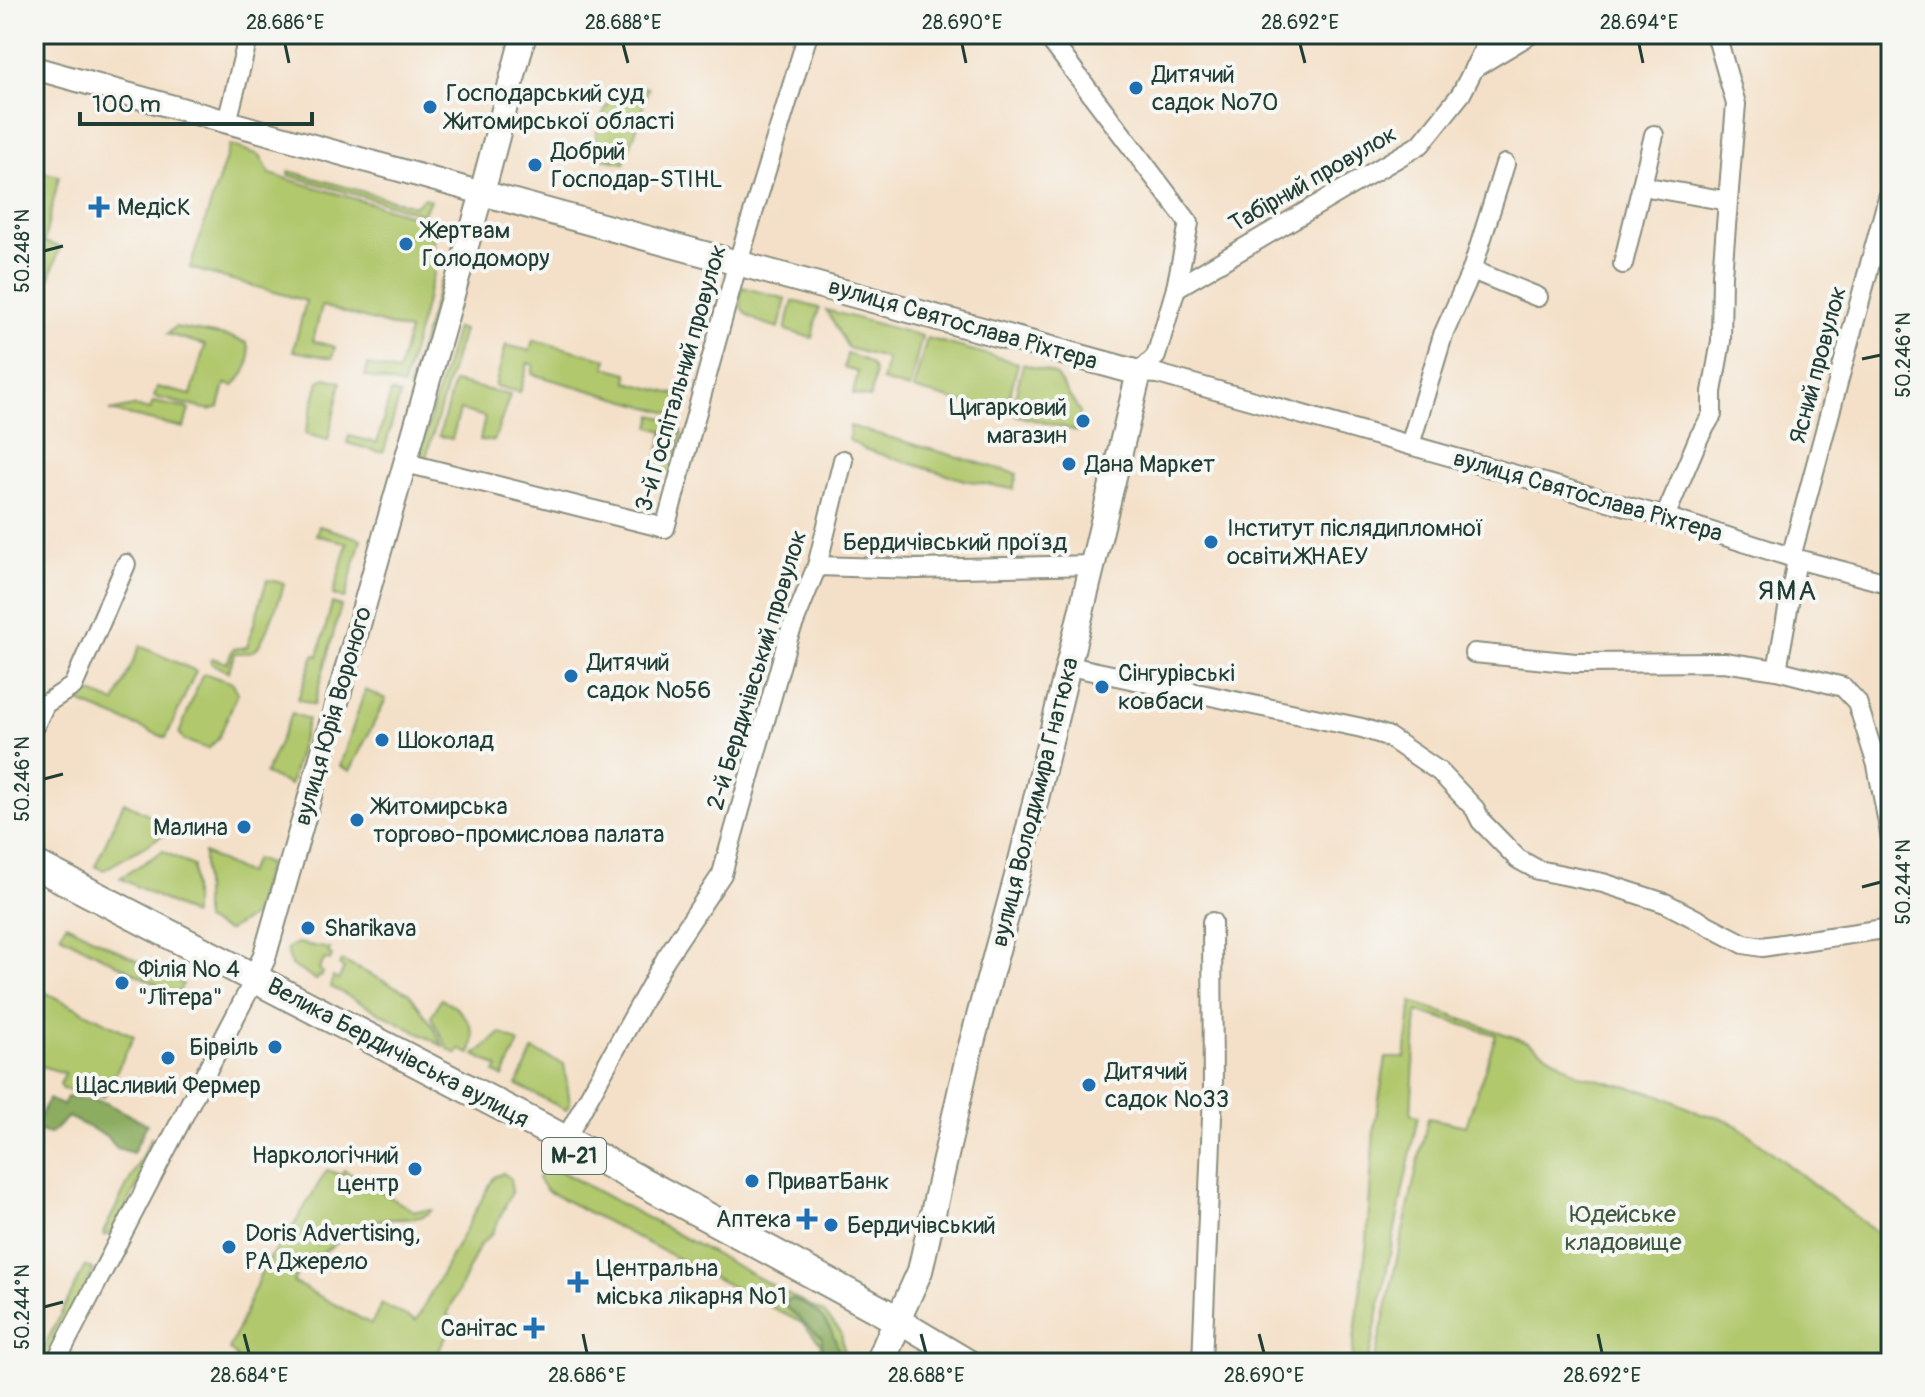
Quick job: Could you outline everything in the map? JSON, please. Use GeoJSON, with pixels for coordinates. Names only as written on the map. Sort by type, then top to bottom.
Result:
{"type":"FeatureCollection","features":[{"type":"Feature","properties":{"kind":"highway","name":"Велика Бердичівська вулиця"},"geometry":{"type":"LineString","coordinates":[[34,864],[896,1326]]}},
{"type":"Feature","properties":{"kind":"highway","name":"Велика Бердичівська вулиця"},"geometry":{"type":"LineString","coordinates":[[34,874],[565,1140],[896,1326]]}},
{"type":"Feature","properties":{"kind":"highway"},"geometry":{"type":"LineString","coordinates":[[880,1363],[896,1326]]}},
{"type":"Feature","properties":{"kind":"main road","name":"вулиця Юрія Вороного"},"geometry":{"type":"LineString","coordinates":[[482,193],[524,34]]}},
{"type":"Feature","properties":{"kind":"main road","name":"вулиця Святослава Ріхтера"},"geometry":{"type":"LineString","coordinates":[[482,193],[1139,373]]}},
{"type":"Feature","properties":{"kind":"main road","name":"вулиця Володимира Гнатюка"},"geometry":{"type":"LineString","coordinates":[[896,1326],[920,1271],[968,1057],[1069,666],[1139,373]]}},
{"type":"Feature","properties":{"kind":"main road","name":"Велика Бердичівська вулиця"},"geometry":{"type":"LineString","coordinates":[[896,1326],[950,1363]]}},
{"type":"Feature","properties":{"kind":"main road","name":"Велика Бердичівська вулиця"},"geometry":{"type":"LineString","coordinates":[[896,1326],[970,1363]]}},
{"type":"Feature","properties":{"kind":"street"},"geometry":{"type":"LineString","coordinates":[[227,122],[249,34]]}},
{"type":"Feature","properties":{"kind":"street","name":"3-й Госпітальний провулок"},"geometry":{"type":"LineString","coordinates":[[406,463],[665,528],[738,262],[808,34]]}},
{"type":"Feature","properties":{"kind":"street","name":"вулиця Володимира Гнатюка"},"geometry":{"type":"LineString","coordinates":[[1046,34],[1189,223],[1176,288],[1156,356],[1139,373]]}},
{"type":"Feature","properties":{"kind":"street"},"geometry":{"type":"LineString","coordinates":[[1474,68],[1486,45],[1485,34]]}},
{"type":"Feature","properties":{"kind":"street","name":"Табірний провулок"},"geometry":{"type":"LineString","coordinates":[[1176,288],[1421,144],[1461,94],[1474,68],[1531,34]]}},
{"type":"Feature","properties":{"kind":"street"},"geometry":{"type":"LineString","coordinates":[[1665,517],[1699,437],[1712,415],[1712,392],[1721,341],[1722,275],[1736,104],[1716,34]]}},
{"type":"Feature","properties":{"kind":"street","name":"вулиця Святослава Ріхтера"},"geometry":{"type":"LineString","coordinates":[[34,68],[482,193]]}},
{"type":"Feature","properties":{"kind":"street"},"geometry":{"type":"LineString","coordinates":[[1623,264],[1654,135]]}},
{"type":"Feature","properties":{"kind":"street"},"geometry":{"type":"LineString","coordinates":[[1410,445],[1443,335],[1472,270],[1505,164]]}},
{"type":"Feature","properties":{"kind":"street"},"geometry":{"type":"LineString","coordinates":[[1642,186],[1728,201]]}},
{"type":"Feature","properties":{"kind":"street","name":"Ясний провулок"},"geometry":{"type":"LineString","coordinates":[[1777,670],[1794,558],[1891,186]]}},
{"type":"Feature","properties":{"kind":"street","name":"вулиця Юрія Вороного"},"geometry":{"type":"LineString","coordinates":[[55,1363],[264,958],[482,193]]}},
{"type":"Feature","properties":{"kind":"street"},"geometry":{"type":"LineString","coordinates":[[1472,270],[1538,297]]}},
{"type":"Feature","properties":{"kind":"street","name":"вулиця Святослава Ріхтера"},"geometry":{"type":"LineString","coordinates":[[1139,373],[1158,374],[1891,584]]}},
{"type":"Feature","properties":{"kind":"street","name":"2-й Бердичівський провулок"},"geometry":{"type":"LineString","coordinates":[[565,1140],[666,958],[722,874],[789,635],[817,566],[843,460]]}},
{"type":"Feature","properties":{"kind":"street"},"geometry":{"type":"LineString","coordinates":[[34,727],[39,697],[73,686],[126,564]]}},
{"type":"Feature","properties":{"kind":"street","name":"Бердичівський проїзд"},"geometry":{"type":"LineString","coordinates":[[817,566],[917,569],[1094,565]]}},
{"type":"Feature","properties":{"kind":"street"},"geometry":{"type":"LineString","coordinates":[[1474,653],[1576,663],[1724,662],[1832,682],[1843,687],[1857,702],[1877,765],[1891,839]]}},
{"type":"Feature","properties":{"kind":"street"},"geometry":{"type":"LineString","coordinates":[[1069,666],[1362,728],[1387,736],[1440,772],[1518,859],[1538,870],[1603,883],[1665,903],[1744,944],[1762,947],[1891,928]]}},
{"type":"Feature","properties":{"kind":"street"},"geometry":{"type":"LineString","coordinates":[[1202,1363],[1213,1092],[1212,922]]}},
{"type":"Feature","properties":{"kind":"green space"},"geometry":{"type":"Polygon","coordinates":[[[635,85],[648,88],[624,163],[590,156],[608,104],[624,89],[635,85]]]}},
{"type":"Feature","properties":{"kind":"green space"},"geometry":{"type":"Polygon","coordinates":[[[230,145],[260,155],[270,174],[423,220],[434,243],[430,259],[434,272],[403,386],[365,376],[368,365],[398,372],[409,331],[322,306],[313,341],[335,347],[332,358],[293,351],[306,301],[190,268],[230,145]]]}},
{"type":"Feature","properties":{"kind":"green space"},"geometry":{"type":"Polygon","coordinates":[[[34,170],[59,176],[44,242],[60,247],[49,280],[41,278],[38,289],[34,288],[34,170]]]}},
{"type":"Feature","properties":{"kind":"green space"},"geometry":{"type":"Polygon","coordinates":[[[289,171],[414,206],[424,198],[430,200],[423,214],[288,175],[289,171]]]}},
{"type":"Feature","properties":{"kind":"green space"},"geometry":{"type":"Polygon","coordinates":[[[441,280],[447,282],[416,390],[408,388],[441,280]]]}},
{"type":"Feature","properties":{"kind":"green space"},"geometry":{"type":"Polygon","coordinates":[[[742,287],[786,299],[779,328],[748,316],[741,304],[742,287]]]}},
{"type":"Feature","properties":{"kind":"green space"},"geometry":{"type":"Polygon","coordinates":[[[793,301],[819,308],[812,338],[785,330],[793,301]]]}},
{"type":"Feature","properties":{"kind":"green space"},"geometry":{"type":"Polygon","coordinates":[[[826,310],[922,336],[909,389],[882,381],[887,359],[848,348],[826,310]]]}},
{"type":"Feature","properties":{"kind":"green space"},"geometry":{"type":"Polygon","coordinates":[[[175,327],[247,343],[248,366],[234,386],[225,384],[219,407],[210,410],[154,397],[157,387],[191,395],[205,345],[167,334],[175,327]]]}},
{"type":"Feature","properties":{"kind":"green space"},"geometry":{"type":"Polygon","coordinates":[[[456,328],[463,330],[425,461],[420,454],[456,328]]]}},
{"type":"Feature","properties":{"kind":"green space"},"geometry":{"type":"Polygon","coordinates":[[[927,338],[1018,363],[1005,414],[913,389],[927,338]]]}},
{"type":"Feature","properties":{"kind":"green space"},"geometry":{"type":"Polygon","coordinates":[[[533,340],[607,359],[605,367],[628,373],[627,382],[682,396],[686,407],[681,413],[673,414],[532,374],[534,365],[528,363],[520,392],[495,386],[506,345],[530,351],[533,340]]]}},
{"type":"Feature","properties":{"kind":"green space"},"geometry":{"type":"Polygon","coordinates":[[[847,354],[865,360],[873,368],[870,398],[853,394],[858,372],[844,368],[847,354]]]}},
{"type":"Feature","properties":{"kind":"green space"},"geometry":{"type":"Polygon","coordinates":[[[1023,364],[1055,374],[1080,412],[1077,431],[1011,414],[1023,364]]]}},
{"type":"Feature","properties":{"kind":"green space"},"geometry":{"type":"Polygon","coordinates":[[[326,378],[341,382],[328,440],[305,434],[319,381],[326,378]]]}},
{"type":"Feature","properties":{"kind":"green space"},"geometry":{"type":"Polygon","coordinates":[[[454,382],[510,395],[494,441],[480,440],[485,417],[460,410],[452,439],[439,436],[454,382]]]}},
{"type":"Feature","properties":{"kind":"green space"},"geometry":{"type":"Polygon","coordinates":[[[391,392],[400,395],[384,451],[347,443],[349,436],[377,443],[391,392]]]}},
{"type":"Feature","properties":{"kind":"green space"},"geometry":{"type":"Polygon","coordinates":[[[153,402],[189,409],[184,428],[110,411],[133,406],[150,410],[153,402]]]}},
{"type":"Feature","properties":{"kind":"green space"},"geometry":{"type":"Polygon","coordinates":[[[653,415],[674,423],[682,434],[673,472],[654,468],[664,431],[650,427],[653,415]]]}},
{"type":"Feature","properties":{"kind":"green space"},"geometry":{"type":"Polygon","coordinates":[[[850,426],[1017,474],[1013,489],[964,480],[864,449],[849,440],[850,426]]]}},
{"type":"Feature","properties":{"kind":"green space"},"geometry":{"type":"Polygon","coordinates":[[[319,526],[361,539],[345,598],[333,595],[347,543],[316,535],[319,526]]]}},
{"type":"Feature","properties":{"kind":"green space"},"geometry":{"type":"Polygon","coordinates":[[[267,580],[284,583],[258,646],[251,652],[235,653],[228,672],[211,663],[212,658],[227,663],[233,649],[247,647],[267,580]]]}},
{"type":"Feature","properties":{"kind":"green space"},"geometry":{"type":"Polygon","coordinates":[[[332,603],[341,606],[314,705],[298,699],[314,655],[318,656],[332,603]]]}},
{"type":"Feature","properties":{"kind":"green space"},"geometry":{"type":"Polygon","coordinates":[[[140,646],[196,671],[166,738],[79,702],[85,690],[115,703],[140,646]]]}},
{"type":"Feature","properties":{"kind":"green space"},"geometry":{"type":"Polygon","coordinates":[[[202,675],[233,683],[238,693],[218,739],[208,749],[184,740],[179,734],[202,675]]]}},
{"type":"Feature","properties":{"kind":"green space"},"geometry":{"type":"Polygon","coordinates":[[[365,690],[386,699],[350,771],[340,766],[365,690]]]}},
{"type":"Feature","properties":{"kind":"green space"},"geometry":{"type":"Polygon","coordinates":[[[292,713],[308,719],[290,785],[265,774],[292,713]]]}},
{"type":"Feature","properties":{"kind":"green space"},"geometry":{"type":"Polygon","coordinates":[[[124,802],[163,822],[167,833],[104,870],[95,866],[124,802]]]}},
{"type":"Feature","properties":{"kind":"green space"},"geometry":{"type":"Polygon","coordinates":[[[163,851],[193,866],[193,915],[120,878],[163,851]]]}},
{"type":"Feature","properties":{"kind":"green space"},"geometry":{"type":"Polygon","coordinates":[[[204,853],[247,874],[255,859],[268,864],[253,916],[227,931],[204,920],[204,853]]]}},
{"type":"Feature","properties":{"kind":"green space"},"geometry":{"type":"Polygon","coordinates":[[[66,924],[183,984],[177,995],[60,935],[66,924]]]}},
{"type":"Feature","properties":{"kind":"green space"},"geometry":{"type":"Polygon","coordinates":[[[297,943],[330,949],[330,961],[325,959],[319,969],[323,973],[321,977],[318,976],[316,980],[291,965],[287,949],[297,943]]]}},
{"type":"Feature","properties":{"kind":"green space"},"geometry":{"type":"Polygon","coordinates":[[[342,961],[409,993],[443,1046],[331,987],[333,977],[338,980],[344,969],[339,965],[342,961]]]}},
{"type":"Feature","properties":{"kind":"green space"},"geometry":{"type":"Polygon","coordinates":[[[34,987],[134,1036],[104,1097],[62,1089],[60,1084],[65,1073],[34,1064],[34,987]]]}},
{"type":"Feature","properties":{"kind":"green space"},"geometry":{"type":"Polygon","coordinates":[[[441,999],[468,1020],[473,1036],[470,1054],[460,1049],[457,1054],[448,1049],[431,1017],[441,999]]]}},
{"type":"Feature","properties":{"kind":"green space","name":"Юдейське кладовище"},"geometry":{"type":"Polygon","coordinates":[[[1412,1002],[1528,1042],[1580,1075],[1660,1095],[1701,1114],[1716,1116],[1738,1126],[1891,1244],[1891,1363],[1374,1363],[1428,1118],[1466,1126],[1496,1035],[1417,1011],[1411,1114],[1418,1116],[1368,1363],[1351,1363],[1367,1241],[1374,1128],[1386,1058],[1405,1058],[1412,1002]]]}},
{"type":"Feature","properties":{"kind":"green space"},"geometry":{"type":"Polygon","coordinates":[[[501,1033],[519,1043],[503,1077],[495,1073],[498,1067],[475,1055],[501,1033]]]}},
{"type":"Feature","properties":{"kind":"green space"},"geometry":{"type":"Polygon","coordinates":[[[533,1050],[564,1064],[570,1103],[566,1110],[517,1085],[533,1050]]]}},
{"type":"Feature","properties":{"kind":"green space"},"geometry":{"type":"Polygon","coordinates":[[[67,1097],[104,1102],[147,1124],[133,1153],[117,1148],[105,1135],[68,1117],[50,1134],[34,1129],[34,1115],[40,1117],[48,1099],[63,1105],[67,1097]]]}},
{"type":"Feature","properties":{"kind":"green space"},"geometry":{"type":"Polygon","coordinates":[[[151,1138],[157,1148],[112,1233],[104,1236],[103,1233],[151,1138]]]}},
{"type":"Feature","properties":{"kind":"green space"},"geometry":{"type":"Polygon","coordinates":[[[547,1164],[824,1313],[841,1332],[846,1363],[822,1363],[820,1342],[802,1323],[547,1191],[538,1179],[543,1166],[547,1164]]]}},
{"type":"Feature","properties":{"kind":"green space"},"geometry":{"type":"Polygon","coordinates":[[[327,1170],[341,1175],[344,1170],[414,1211],[432,1210],[427,1215],[412,1219],[369,1222],[302,1266],[293,1282],[371,1324],[382,1304],[416,1321],[494,1177],[503,1173],[510,1178],[512,1192],[492,1234],[480,1245],[447,1315],[455,1320],[432,1363],[239,1363],[229,1350],[264,1266],[291,1230],[327,1170]]]}},
{"type":"Feature","properties":{"kind":"green space"},"geometry":{"type":"Polygon","coordinates":[[[85,1266],[94,1270],[46,1363],[36,1363],[85,1266]]]}},
{"type":"Feature","properties":{"kind":"green space"},"geometry":{"type":"Polygon","coordinates":[[[792,1299],[820,1316],[832,1332],[841,1363],[824,1363],[822,1338],[786,1307],[786,1300],[792,1299]]]}},
{"type":"Feature","properties":{"kind":"place","name":"Дитячий садок №70"},"geometry":{"type":"Point","coordinates":[1136,88]}},
{"type":"Feature","properties":{"kind":"place","name":"Господарський суд Житомирської області"},"geometry":{"type":"Point","coordinates":[430,107]}},
{"type":"Feature","properties":{"kind":"place","name":"Добрий Господар-STIHL"},"geometry":{"type":"Point","coordinates":[535,165]}},
{"type":"Feature","properties":{"kind":"place","name":"МедісК"},"geometry":{"type":"Point","coordinates":[99,207]}},
{"type":"Feature","properties":{"kind":"place","name":"Жертвам Голодомору"},"geometry":{"type":"Point","coordinates":[406,244]}},
{"type":"Feature","properties":{"kind":"place","name":"Цигарковий магазин"},"geometry":{"type":"Point","coordinates":[1083,421]}},
{"type":"Feature","properties":{"kind":"place","name":"Дана Маркет"},"geometry":{"type":"Point","coordinates":[1069,464]}},
{"type":"Feature","properties":{"kind":"place","name":"Інститут післядипломної освіти ЖНАЕУ"},"geometry":{"type":"Point","coordinates":[1211,542]}},
{"type":"Feature","properties":{"kind":"place","name":"Дитячий садок №56"},"geometry":{"type":"Point","coordinates":[571,676]}},
{"type":"Feature","properties":{"kind":"place","name":"Сінгурівські ковбаси"},"geometry":{"type":"Point","coordinates":[1102,687]}},
{"type":"Feature","properties":{"kind":"place","name":"Шоколад"},"geometry":{"type":"Point","coordinates":[382,740]}},
{"type":"Feature","properties":{"kind":"place","name":"Житомирська торгово-промислова палата"},"geometry":{"type":"Point","coordinates":[357,820]}},
{"type":"Feature","properties":{"kind":"place","name":"Малина"},"geometry":{"type":"Point","coordinates":[244,827]}},
{"type":"Feature","properties":{"kind":"place","name":"Sharikava"},"geometry":{"type":"Point","coordinates":[308,928]}},
{"type":"Feature","properties":{"kind":"place","name":"Філія № 4 \"Літера\""},"geometry":{"type":"Point","coordinates":[122,983]}},
{"type":"Feature","properties":{"kind":"place","name":"Бірвіль"},"geometry":{"type":"Point","coordinates":[275,1047]}},
{"type":"Feature","properties":{"kind":"place","name":"Щасливий Фермер"},"geometry":{"type":"Point","coordinates":[168,1058]}},
{"type":"Feature","properties":{"kind":"place","name":"Дитячий садок №33"},"geometry":{"type":"Point","coordinates":[1089,1085]}},
{"type":"Feature","properties":{"kind":"place","name":"Наркологічний центр"},"geometry":{"type":"Point","coordinates":[415,1169]}},
{"type":"Feature","properties":{"kind":"place","name":"ПриватБанк"},"geometry":{"type":"Point","coordinates":[752,1181]}},
{"type":"Feature","properties":{"kind":"place","name":"Аптека"},"geometry":{"type":"Point","coordinates":[807,1219]}},
{"type":"Feature","properties":{"kind":"place","name":"Бердичівський"},"geometry":{"type":"Point","coordinates":[831,1225]}},
{"type":"Feature","properties":{"kind":"place","name":"Doris Advertising, РА Джерело"},"geometry":{"type":"Point","coordinates":[229,1247]}},
{"type":"Feature","properties":{"kind":"place","name":"Центральна міська лікарня №1"},"geometry":{"type":"Point","coordinates":[578,1282]}},
{"type":"Feature","properties":{"kind":"place","name":"Санітас"},"geometry":{"type":"Point","coordinates":[534,1328]}},
{"type":"Feature","properties":{"kind":"district","name":"ЯМА"},"geometry":{"type":"Point","coordinates":[1788,591]}}]}
